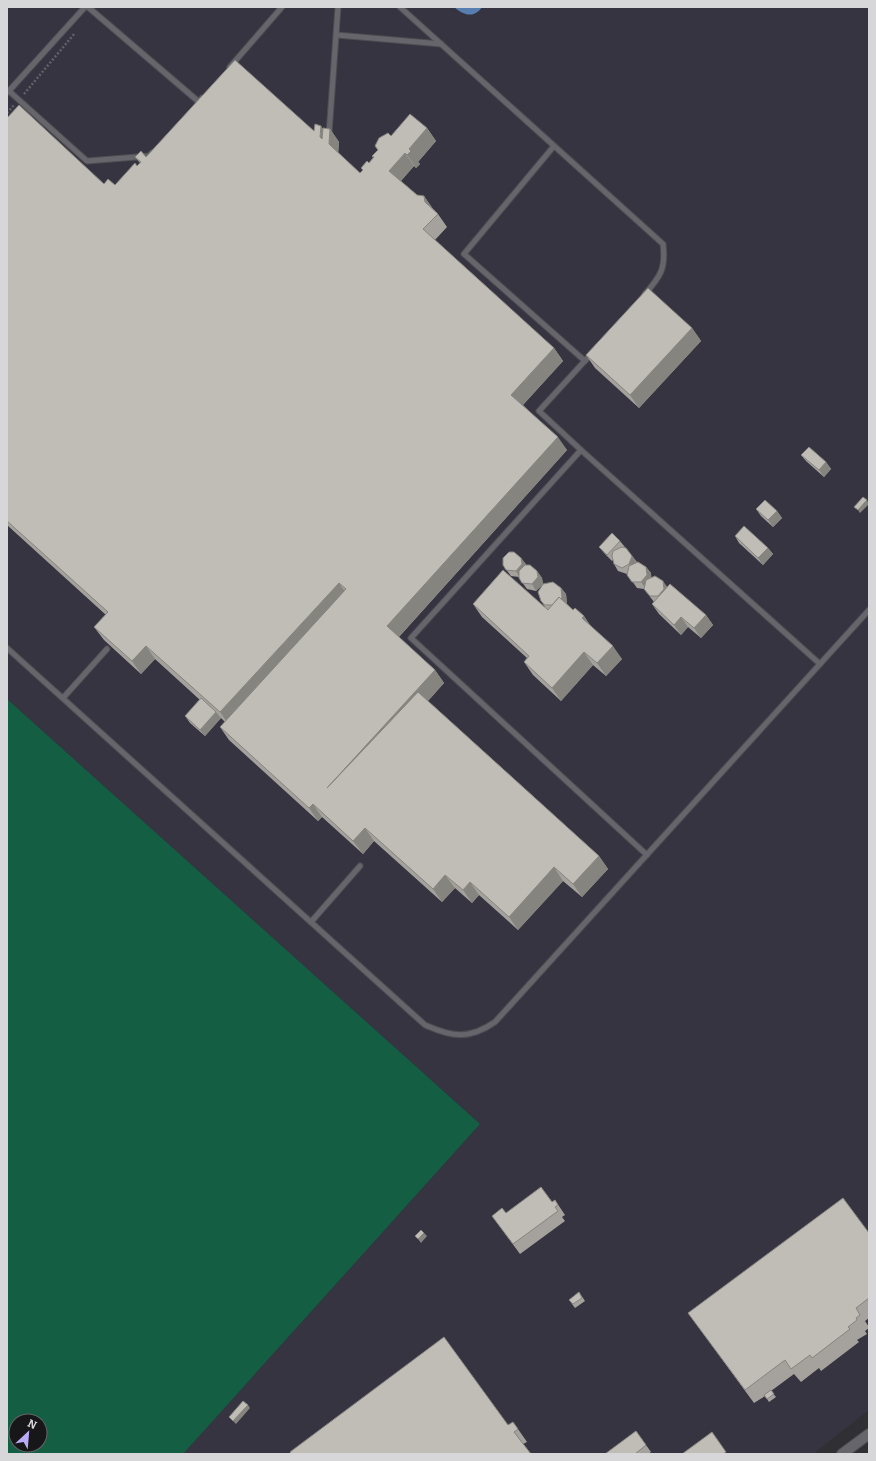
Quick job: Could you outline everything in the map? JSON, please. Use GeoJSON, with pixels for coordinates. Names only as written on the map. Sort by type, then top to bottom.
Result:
{"type":"FeatureCollection","features":[{"type":"Feature","properties":{"kind":"street"},"geometry":{"type":"LineString","coordinates":[[842,1454],[869,1434]]}},
{"type":"Feature","properties":{"kind":"lane"},"geometry":{"type":"LineString","coordinates":[[85,7],[8,92],[19,100],[87,161],[149,156],[154,151]]}},
{"type":"Feature","properties":{"kind":"lane"},"geometry":{"type":"LineString","coordinates":[[88,7],[199,102]]}},
{"type":"Feature","properties":{"kind":"lane"},"geometry":{"type":"LineString","coordinates":[[225,72],[282,7]]}},
{"type":"Feature","properties":{"kind":"lane"},"geometry":{"type":"LineString","coordinates":[[329,134],[338,7]]}},
{"type":"Feature","properties":{"kind":"lane"},"geometry":{"type":"LineString","coordinates":[[400,7],[663,244],[664,268],[654,284],[638,302]]}},
{"type":"Feature","properties":{"kind":"lane"},"geometry":{"type":"LineString","coordinates":[[336,35],[441,44]]}},
{"type":"Feature","properties":{"kind":"lane"},"geometry":{"type":"LineString","coordinates":[[194,108],[204,96]]}},
{"type":"Feature","properties":{"kind":"lane"},"geometry":{"type":"LineString","coordinates":[[554,146],[464,254],[585,361]]}},
{"type":"Feature","properties":{"kind":"lane"},"geometry":{"type":"LineString","coordinates":[[596,349],[539,411],[820,664]]}},
{"type":"Feature","properties":{"kind":"lane"},"geometry":{"type":"LineString","coordinates":[[581,450],[411,638],[647,855]]}},
{"type":"Feature","properties":{"kind":"lane"},"geometry":{"type":"LineString","coordinates":[[7,648],[425,1025],[456,1036],[471,1034],[485,1029],[495,1022],[869,610]]}},
{"type":"Feature","properties":{"kind":"lane"},"geometry":{"type":"LineString","coordinates":[[63,698],[107,649]]}},
{"type":"Feature","properties":{"kind":"lane"},"geometry":{"type":"LineString","coordinates":[[311,922],[360,866]]}},
{"type":"Feature","properties":{"kind":"path"},"geometry":{"type":"LineString","coordinates":[[7,113],[79,29]]}},
{"type":"Feature","properties":{"kind":"shaded area"},"geometry":{"type":"Polygon","coordinates":[[[7,7],[869,7],[869,1410],[813,1454],[183,1454],[480,1124],[7,699],[7,7]]]}},
{"type":"Feature","properties":{"kind":"green space"},"geometry":{"type":"Polygon","coordinates":[[[7,699],[480,1124],[183,1454],[7,1454],[7,699]]]}},
{"type":"Feature","properties":{"kind":"water"},"geometry":{"type":"Polygon","coordinates":[[[454,7],[482,7],[476,13],[465,14],[454,7]]]}},
{"type":"Feature","properties":{"kind":"building"},"geometry":{"type":"Polygon","coordinates":[[[235,60],[314,131],[315,124],[321,126],[320,137],[322,139],[323,128],[330,129],[329,144],[360,173],[363,170],[361,168],[367,161],[369,163],[374,157],[372,156],[378,150],[375,146],[379,138],[388,133],[391,136],[410,114],[427,128],[409,149],[411,151],[407,155],[405,153],[389,171],[417,195],[424,196],[425,202],[438,214],[423,229],[554,348],[511,395],[558,437],[387,626],[435,670],[327,788],[418,692],[599,856],[573,884],[554,867],[509,917],[470,882],[463,890],[445,875],[433,889],[365,828],[353,841],[313,804],[309,808],[220,727],[346,589],[339,583],[220,712],[146,646],[132,661],[94,627],[108,612],[7,521],[7,118],[19,105],[104,184],[108,179],[115,185],[135,163],[137,166],[141,162],[135,157],[141,151],[146,157],[235,60]]]}},
{"type":"Feature","properties":{"kind":"building"},"geometry":{"type":"Polygon","coordinates":[[[648,288],[692,328],[630,395],[586,355],[648,288]]]}},
{"type":"Feature","properties":{"kind":"building"},"geometry":{"type":"Polygon","coordinates":[[[809,447],[826,462],[819,470],[801,455],[809,447]]]}},
{"type":"Feature","properties":{"kind":"building"},"geometry":{"type":"Polygon","coordinates":[[[863,497],[867,500],[858,510],[854,507],[863,497]]]}},
{"type":"Feature","properties":{"kind":"building"},"geometry":{"type":"Polygon","coordinates":[[[765,500],[777,511],[768,520],[756,509],[765,500]]]}},
{"type":"Feature","properties":{"kind":"building"},"geometry":{"type":"Polygon","coordinates":[[[744,526],[768,548],[758,558],[735,536],[744,526]]]}},
{"type":"Feature","properties":{"kind":"building"},"geometry":{"type":"Polygon","coordinates":[[[612,533],[620,541],[607,555],[599,547],[612,533]]]}},
{"type":"Feature","properties":{"kind":"building"},"geometry":{"type":"Polygon","coordinates":[[[622,547],[626,548],[632,556],[629,564],[622,568],[614,564],[612,556],[613,551],[622,547]]]}},
{"type":"Feature","properties":{"kind":"building"},"geometry":{"type":"Polygon","coordinates":[[[509,552],[514,552],[521,558],[522,564],[516,571],[506,570],[503,565],[503,558],[509,552]]]}},
{"type":"Feature","properties":{"kind":"building"},"geometry":{"type":"Polygon","coordinates":[[[638,562],[646,567],[647,575],[641,582],[632,582],[627,575],[629,566],[638,562]]]}},
{"type":"Feature","properties":{"kind":"building"},"geometry":{"type":"Polygon","coordinates":[[[525,565],[530,565],[537,571],[538,577],[532,584],[522,583],[519,578],[519,571],[525,565]]]}},
{"type":"Feature","properties":{"kind":"building"},"geometry":{"type":"Polygon","coordinates":[[[503,570],[548,610],[559,597],[573,610],[575,608],[584,616],[582,618],[613,646],[597,663],[584,652],[552,688],[524,662],[529,656],[473,604],[503,570]]]}},
{"type":"Feature","properties":{"kind":"building"},"geometry":{"type":"Polygon","coordinates":[[[655,576],[663,581],[664,589],[658,596],[650,596],[644,589],[646,580],[655,576]]]}},
{"type":"Feature","properties":{"kind":"building"},"geometry":{"type":"Polygon","coordinates":[[[553,582],[561,588],[562,597],[561,599],[559,597],[552,605],[545,605],[541,601],[538,592],[543,584],[553,582]]]}},
{"type":"Feature","properties":{"kind":"building"},"geometry":{"type":"Polygon","coordinates":[[[670,584],[706,615],[694,628],[681,617],[674,625],[652,604],[670,584]]]}},
{"type":"Feature","properties":{"kind":"building"},"geometry":{"type":"Polygon","coordinates":[[[201,698],[216,712],[200,730],[185,716],[201,698]]]}},
{"type":"Feature","properties":{"kind":"building"},"geometry":{"type":"Polygon","coordinates":[[[541,1187],[552,1202],[555,1200],[558,1205],[555,1207],[558,1211],[513,1244],[492,1216],[502,1208],[506,1213],[541,1187]]]}},
{"type":"Feature","properties":{"kind":"building"},"geometry":{"type":"Polygon","coordinates":[[[843,1198],[869,1233],[869,1298],[856,1308],[860,1315],[856,1318],[857,1320],[848,1327],[850,1329],[812,1358],[810,1355],[791,1369],[785,1360],[745,1390],[688,1313],[843,1198]]]}},
{"type":"Feature","properties":{"kind":"building"},"geometry":{"type":"Polygon","coordinates":[[[421,1230],[424,1233],[418,1239],[415,1236],[421,1230]]]}},
{"type":"Feature","properties":{"kind":"building"},"geometry":{"type":"Polygon","coordinates":[[[579,1292],[582,1298],[573,1304],[569,1300],[579,1292]]]}},
{"type":"Feature","properties":{"kind":"building"},"geometry":{"type":"Polygon","coordinates":[[[444,1337],[508,1425],[513,1422],[518,1429],[514,1432],[531,1454],[291,1454],[290,1452],[444,1337]]]}},
{"type":"Feature","properties":{"kind":"building"},"geometry":{"type":"Polygon","coordinates":[[[771,1390],[774,1394],[767,1399],[764,1395],[771,1390]]]}},
{"type":"Feature","properties":{"kind":"building"},"geometry":{"type":"Polygon","coordinates":[[[243,1401],[248,1405],[233,1421],[229,1417],[243,1401]]]}},
{"type":"Feature","properties":{"kind":"building"},"geometry":{"type":"Polygon","coordinates":[[[636,1431],[646,1445],[635,1454],[605,1454],[636,1431]]]}},
{"type":"Feature","properties":{"kind":"building"},"geometry":{"type":"Polygon","coordinates":[[[712,1432],[726,1452],[723,1454],[682,1454],[712,1432]]]}}]}
